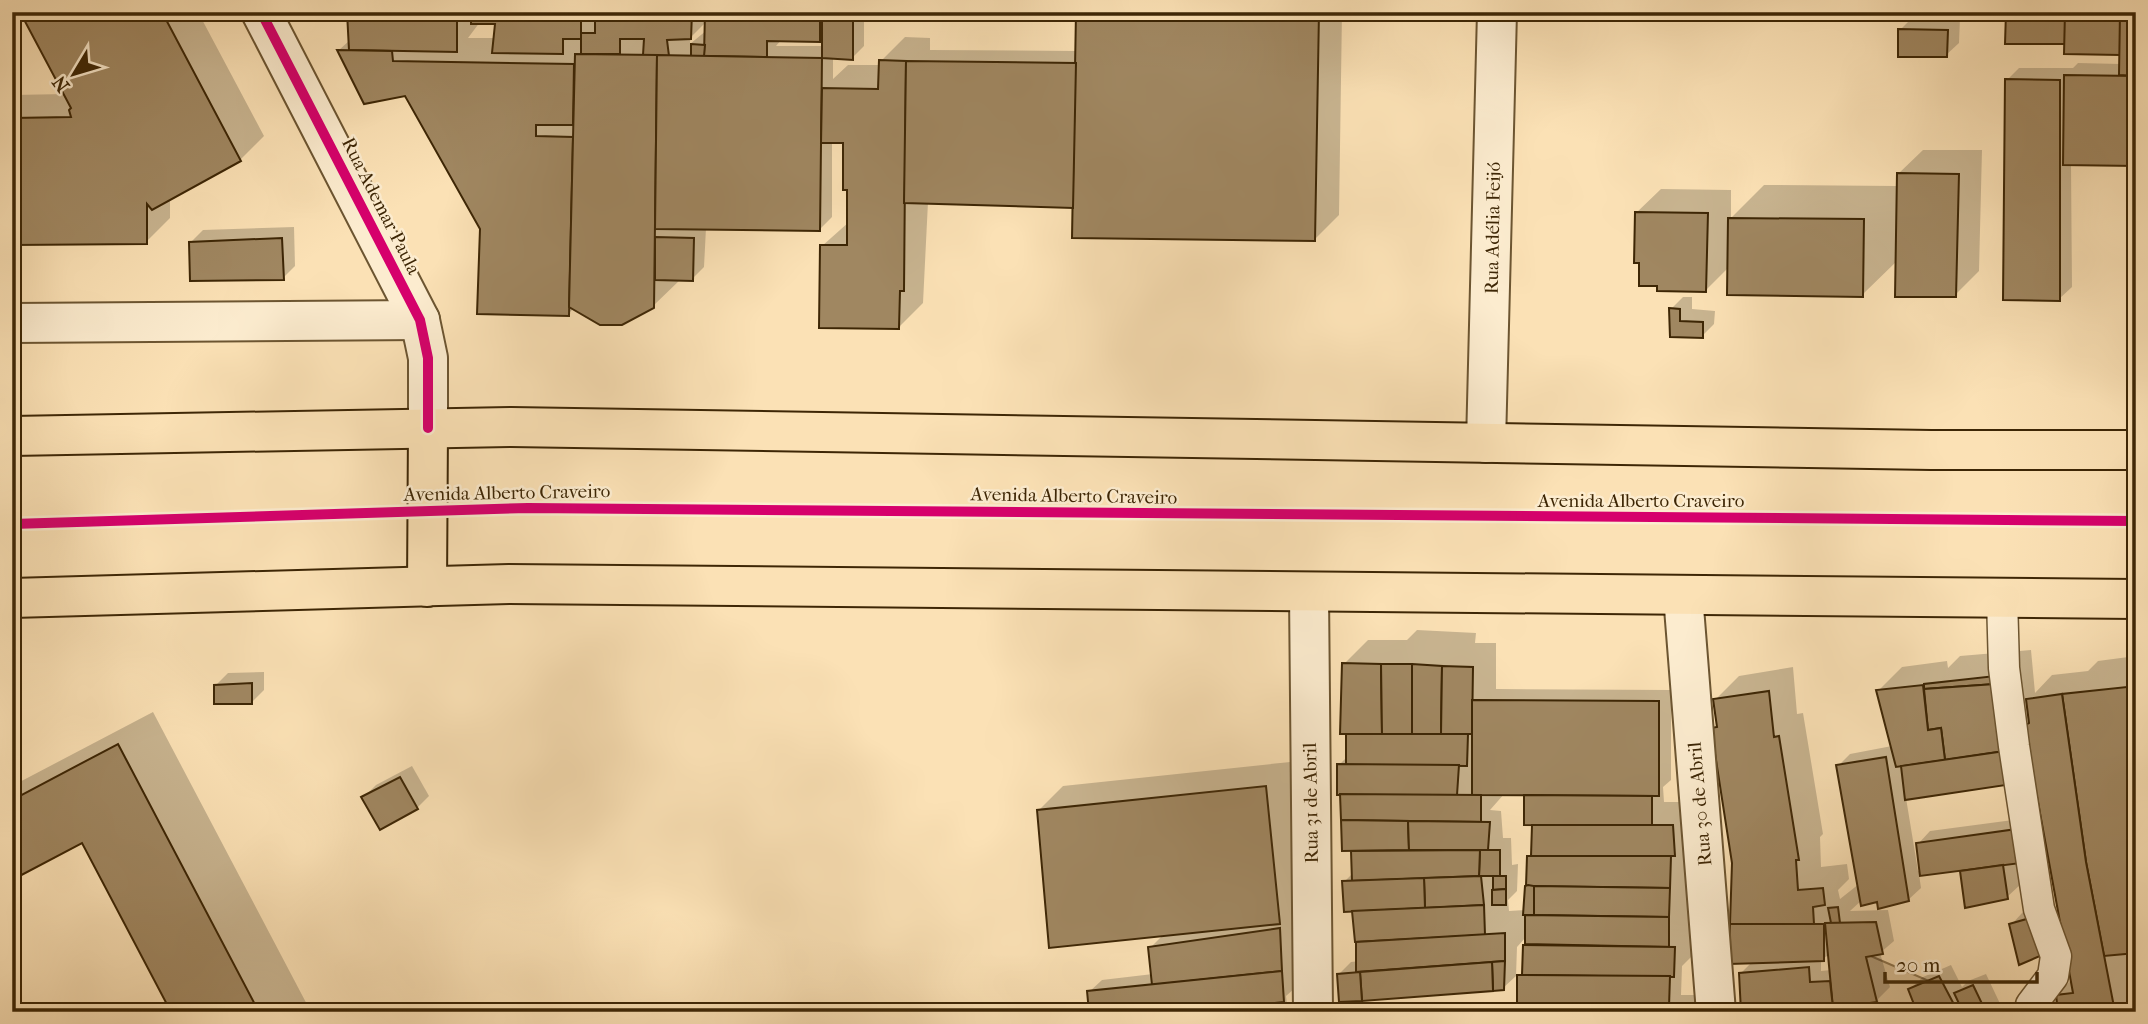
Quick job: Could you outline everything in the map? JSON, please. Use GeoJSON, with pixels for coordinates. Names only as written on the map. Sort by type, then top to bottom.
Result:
{"type":"FeatureCollection","features":[{"type":"Feature","properties":{"kind":"main road"},"geometry":{"type":"LineString","coordinates":[[427,587],[428,428]]}},
{"type":"Feature","properties":{"kind":"main road"},"geometry":{"type":"LineString","coordinates":[[12,436],[428,428],[1952,450],[2136,450]]}},
{"type":"Feature","properties":{"kind":"main road"},"geometry":{"type":"LineString","coordinates":[[12,598],[509,584],[1309,594],[2136,599]]}},
{"type":"Feature","properties":{"kind":"street","name":"Rua Ademar Paula"},"geometry":{"type":"LineString","coordinates":[[261,12],[420,320],[428,358],[428,428]]}},
{"type":"Feature","properties":{"kind":"street","name":"Rua Adélia Feijó"},"geometry":{"type":"LineString","coordinates":[[1486,443],[1497,12]]}},
{"type":"Feature","properties":{"kind":"street"},"geometry":{"type":"LineString","coordinates":[[12,323],[420,320]]}},
{"type":"Feature","properties":{"kind":"street","name":"Rua 31 de Abril"},"geometry":{"type":"LineString","coordinates":[[1309,594],[1313,1012]]}},
{"type":"Feature","properties":{"kind":"street","name":"Rua 30 de Abril"},"geometry":{"type":"LineString","coordinates":[[1683,596],[1716,1012]]}},
{"type":"Feature","properties":{"kind":"lane"},"geometry":{"type":"LineString","coordinates":[[2002,598],[2004,668],[2014,746],[2039,909],[2056,956],[2053,976],[2031,1005]]}},
{"type":"Feature","properties":{"kind":"shaded area"},"geometry":{"type":"Polygon","coordinates":[[[1859,951],[1929,981],[1942,1012],[1858,1012],[1854,999],[1859,951]]]}},
{"type":"Feature","properties":{"kind":"building"},"geometry":{"type":"Polygon","coordinates":[[[20,12],[162,12],[241,161],[152,210],[147,204],[147,244],[12,245],[12,118],[71,117],[71,108],[20,12]]]}},
{"type":"Feature","properties":{"kind":"building"},"geometry":{"type":"Polygon","coordinates":[[[347,12],[457,12],[457,52],[349,50],[347,12]]]}},
{"type":"Feature","properties":{"kind":"building"},"geometry":{"type":"Polygon","coordinates":[[[471,12],[581,12],[581,39],[563,39],[563,54],[492,53],[495,24],[471,24],[471,12]]]}},
{"type":"Feature","properties":{"kind":"building"},"geometry":{"type":"Polygon","coordinates":[[[595,12],[692,12],[691,39],[667,40],[669,56],[643,55],[644,39],[620,39],[620,54],[581,54],[581,33],[595,33],[595,12]]]}},
{"type":"Feature","properties":{"kind":"building"},"geometry":{"type":"Polygon","coordinates":[[[705,12],[820,12],[820,42],[767,41],[767,57],[704,56],[705,12]]]}},
{"type":"Feature","properties":{"kind":"building"},"geometry":{"type":"Polygon","coordinates":[[[949,12],[976,12],[976,17],[949,17],[949,12]]]}},
{"type":"Feature","properties":{"kind":"building"},"geometry":{"type":"Polygon","coordinates":[[[976,12],[1026,12],[1026,18],[976,17],[976,12]]]}},
{"type":"Feature","properties":{"kind":"building"},"geometry":{"type":"Polygon","coordinates":[[[1076,12],[1319,12],[1315,241],[1072,238],[1076,12]]]}},
{"type":"Feature","properties":{"kind":"building"},"geometry":{"type":"Polygon","coordinates":[[[2006,12],[2065,13],[2065,44],[2005,44],[2006,12]]]}},
{"type":"Feature","properties":{"kind":"building"},"geometry":{"type":"Polygon","coordinates":[[[2065,12],[2120,12],[2120,55],[2064,54],[2065,12]]]}},
{"type":"Feature","properties":{"kind":"building"},"geometry":{"type":"Polygon","coordinates":[[[2136,12],[2136,76],[2119,75],[2120,13],[2136,12]]]}},
{"type":"Feature","properties":{"kind":"building"},"geometry":{"type":"Polygon","coordinates":[[[822,14],[853,15],[853,60],[822,58],[822,14]]]}},
{"type":"Feature","properties":{"kind":"building"},"geometry":{"type":"Polygon","coordinates":[[[1898,29],[1948,30],[1947,57],[1898,57],[1898,29]]]}},
{"type":"Feature","properties":{"kind":"building"},"geometry":{"type":"Polygon","coordinates":[[[691,44],[705,45],[704,56],[691,56],[691,44]]]}},
{"type":"Feature","properties":{"kind":"building"},"geometry":{"type":"Polygon","coordinates":[[[337,50],[392,51],[393,61],[574,64],[573,125],[536,125],[536,136],[573,137],[569,316],[477,314],[480,229],[405,96],[364,104],[337,50]]]}},
{"type":"Feature","properties":{"kind":"building"},"geometry":{"type":"Polygon","coordinates":[[[575,54],[657,55],[654,308],[622,325],[600,325],[569,307],[575,54]]]}},
{"type":"Feature","properties":{"kind":"building"},"geometry":{"type":"Polygon","coordinates":[[[657,55],[822,58],[820,231],[655,229],[657,55]]]}},
{"type":"Feature","properties":{"kind":"building"},"geometry":{"type":"Polygon","coordinates":[[[879,60],[906,61],[904,291],[900,291],[899,329],[819,328],[820,245],[847,245],[847,190],[843,190],[843,143],[821,143],[822,88],[878,89],[879,60]]]}},
{"type":"Feature","properties":{"kind":"building"},"geometry":{"type":"Polygon","coordinates":[[[906,61],[1076,63],[1073,208],[904,203],[906,61]]]}},
{"type":"Feature","properties":{"kind":"building"},"geometry":{"type":"Polygon","coordinates":[[[2064,75],[2136,76],[2136,166],[2063,165],[2064,75]]]}},
{"type":"Feature","properties":{"kind":"building"},"geometry":{"type":"Polygon","coordinates":[[[2005,79],[2060,80],[2060,301],[2003,300],[2005,79]]]}},
{"type":"Feature","properties":{"kind":"building"},"geometry":{"type":"Polygon","coordinates":[[[1897,173],[1959,174],[1956,297],[1895,297],[1897,173]]]}},
{"type":"Feature","properties":{"kind":"building"},"geometry":{"type":"Polygon","coordinates":[[[1635,212],[1708,213],[1706,292],[1657,291],[1657,286],[1639,286],[1639,263],[1634,263],[1635,212]]]}},
{"type":"Feature","properties":{"kind":"building"},"geometry":{"type":"Polygon","coordinates":[[[1728,218],[1864,219],[1863,297],[1727,295],[1728,218]]]}},
{"type":"Feature","properties":{"kind":"building"},"geometry":{"type":"Polygon","coordinates":[[[655,237],[694,238],[693,281],[655,280],[655,237]]]}},
{"type":"Feature","properties":{"kind":"building"},"geometry":{"type":"Polygon","coordinates":[[[282,238],[284,280],[190,281],[189,242],[282,238]]]}},
{"type":"Feature","properties":{"kind":"building"},"geometry":{"type":"Polygon","coordinates":[[[1669,308],[1680,309],[1680,321],[1703,322],[1703,338],[1670,337],[1669,308]]]}},
{"type":"Feature","properties":{"kind":"building"},"geometry":{"type":"Polygon","coordinates":[[[1342,663],[1381,664],[1382,734],[1340,734],[1342,663]]]}},
{"type":"Feature","properties":{"kind":"building"},"geometry":{"type":"Polygon","coordinates":[[[1381,664],[1412,664],[1412,734],[1382,734],[1381,664]]]}},
{"type":"Feature","properties":{"kind":"building"},"geometry":{"type":"Polygon","coordinates":[[[1412,664],[1442,666],[1441,734],[1412,734],[1412,664]]]}},
{"type":"Feature","properties":{"kind":"building"},"geometry":{"type":"Polygon","coordinates":[[[1442,666],[1473,667],[1472,734],[1441,734],[1442,666]]]}},
{"type":"Feature","properties":{"kind":"building"},"geometry":{"type":"Polygon","coordinates":[[[1995,676],[1995,684],[1924,689],[1924,684],[1995,676]]]}},
{"type":"Feature","properties":{"kind":"building"},"geometry":{"type":"Polygon","coordinates":[[[252,683],[252,704],[214,704],[214,685],[252,683]]]}},
{"type":"Feature","properties":{"kind":"building"},"geometry":{"type":"Polygon","coordinates":[[[1995,684],[2005,751],[1945,760],[1941,728],[1928,730],[1924,689],[1995,684]]]}},
{"type":"Feature","properties":{"kind":"building"},"geometry":{"type":"Polygon","coordinates":[[[1923,685],[1928,730],[1941,728],[1945,760],[1896,767],[1876,690],[1923,685]]]}},
{"type":"Feature","properties":{"kind":"building"},"geometry":{"type":"Polygon","coordinates":[[[2136,686],[2136,953],[2104,956],[2086,862],[2062,694],[2136,686]]]}},
{"type":"Feature","properties":{"kind":"building"},"geometry":{"type":"Polygon","coordinates":[[[1769,691],[1774,737],[1779,736],[1799,860],[1796,860],[1798,890],[1823,888],[1825,905],[1813,907],[1814,924],[1730,924],[1732,863],[1711,728],[1717,727],[1713,699],[1769,691]]]}},
{"type":"Feature","properties":{"kind":"building"},"geometry":{"type":"Polygon","coordinates":[[[2062,694],[2086,862],[2115,1012],[2046,1012],[2045,1004],[2057,1003],[2056,995],[2073,993],[2024,726],[2029,723],[2026,699],[2062,694]]]}},
{"type":"Feature","properties":{"kind":"building"},"geometry":{"type":"Polygon","coordinates":[[[1472,700],[1659,701],[1659,796],[1472,795],[1472,700]]]}},
{"type":"Feature","properties":{"kind":"building"},"geometry":{"type":"Polygon","coordinates":[[[1346,734],[1468,734],[1467,766],[1346,765],[1346,734]]]}},
{"type":"Feature","properties":{"kind":"building"},"geometry":{"type":"Polygon","coordinates":[[[118,744],[259,1012],[171,1012],[82,843],[12,880],[12,800],[118,744]]]}},
{"type":"Feature","properties":{"kind":"building"},"geometry":{"type":"Polygon","coordinates":[[[2005,751],[2006,785],[1905,800],[1901,766],[2005,751]]]}},
{"type":"Feature","properties":{"kind":"building"},"geometry":{"type":"Polygon","coordinates":[[[1886,757],[1909,901],[1878,909],[1877,902],[1861,906],[1836,765],[1886,757]]]}},
{"type":"Feature","properties":{"kind":"building"},"geometry":{"type":"Polygon","coordinates":[[[1337,764],[1459,765],[1457,795],[1337,795],[1337,764]]]}},
{"type":"Feature","properties":{"kind":"building"},"geometry":{"type":"Polygon","coordinates":[[[400,777],[418,809],[380,830],[361,797],[400,777]]]}},
{"type":"Feature","properties":{"kind":"building"},"geometry":{"type":"Polygon","coordinates":[[[1266,786],[1280,924],[1049,948],[1037,810],[1266,786]]]}},
{"type":"Feature","properties":{"kind":"building"},"geometry":{"type":"Polygon","coordinates":[[[1340,794],[1481,795],[1481,822],[1341,820],[1340,794]]]}},
{"type":"Feature","properties":{"kind":"building"},"geometry":{"type":"Polygon","coordinates":[[[1524,795],[1652,796],[1652,826],[1524,825],[1524,795]]]}},
{"type":"Feature","properties":{"kind":"building"},"geometry":{"type":"Polygon","coordinates":[[[1341,820],[1408,821],[1409,850],[1342,851],[1341,820]]]}},
{"type":"Feature","properties":{"kind":"building"},"geometry":{"type":"Polygon","coordinates":[[[1408,821],[1490,822],[1488,850],[1409,850],[1408,821]]]}},
{"type":"Feature","properties":{"kind":"building"},"geometry":{"type":"Polygon","coordinates":[[[1532,825],[1673,825],[1675,856],[1531,856],[1532,825]]]}},
{"type":"Feature","properties":{"kind":"building"},"geometry":{"type":"Polygon","coordinates":[[[2017,829],[2021,863],[1920,876],[1916,843],[2017,829]]]}},
{"type":"Feature","properties":{"kind":"building"},"geometry":{"type":"Polygon","coordinates":[[[1480,850],[1500,850],[1500,876],[1479,876],[1480,850]]]}},
{"type":"Feature","properties":{"kind":"building"},"geometry":{"type":"Polygon","coordinates":[[[1480,850],[1479,876],[1352,881],[1351,851],[1480,850]]]}},
{"type":"Feature","properties":{"kind":"building"},"geometry":{"type":"Polygon","coordinates":[[[1527,856],[1671,856],[1670,888],[1526,886],[1527,856]]]}},
{"type":"Feature","properties":{"kind":"building"},"geometry":{"type":"Polygon","coordinates":[[[2003,865],[2008,899],[1965,908],[1960,871],[2003,865]]]}},
{"type":"Feature","properties":{"kind":"building"},"geometry":{"type":"Polygon","coordinates":[[[1481,876],[1484,905],[1425,908],[1424,878],[1481,876]]]}},
{"type":"Feature","properties":{"kind":"building"},"geometry":{"type":"Polygon","coordinates":[[[1493,876],[1506,876],[1506,889],[1493,890],[1493,876]]]}},
{"type":"Feature","properties":{"kind":"building"},"geometry":{"type":"Polygon","coordinates":[[[1424,878],[1425,908],[1344,912],[1342,881],[1424,878]]]}},
{"type":"Feature","properties":{"kind":"building"},"geometry":{"type":"Polygon","coordinates":[[[1525,886],[1534,886],[1534,915],[1523,915],[1525,886]]]}},
{"type":"Feature","properties":{"kind":"building"},"geometry":{"type":"Polygon","coordinates":[[[1534,886],[1670,888],[1669,917],[1534,915],[1534,886]]]}},
{"type":"Feature","properties":{"kind":"building"},"geometry":{"type":"Polygon","coordinates":[[[1506,889],[1506,905],[1492,905],[1492,890],[1506,889]]]}},
{"type":"Feature","properties":{"kind":"building"},"geometry":{"type":"Polygon","coordinates":[[[1484,905],[1485,935],[1355,942],[1352,911],[1484,905]]]}},
{"type":"Feature","properties":{"kind":"building"},"geometry":{"type":"Polygon","coordinates":[[[1838,907],[1840,923],[1831,923],[1828,908],[1838,907]]]}},
{"type":"Feature","properties":{"kind":"building"},"geometry":{"type":"Polygon","coordinates":[[[1525,915],[1669,917],[1669,947],[1525,944],[1525,915]]]}},
{"type":"Feature","properties":{"kind":"building"},"geometry":{"type":"Polygon","coordinates":[[[2037,916],[2047,953],[2019,965],[2009,924],[2037,916]]]}},
{"type":"Feature","properties":{"kind":"building"},"geometry":{"type":"Polygon","coordinates":[[[1876,922],[1883,954],[1866,957],[1877,1002],[1833,1008],[1825,923],[1876,922]]]}},
{"type":"Feature","properties":{"kind":"building"},"geometry":{"type":"Polygon","coordinates":[[[1730,924],[1824,924],[1824,961],[1729,964],[1730,924]]]}},
{"type":"Feature","properties":{"kind":"building"},"geometry":{"type":"Polygon","coordinates":[[[1280,928],[1282,971],[1152,985],[1148,947],[1280,928]]]}},
{"type":"Feature","properties":{"kind":"building"},"geometry":{"type":"Polygon","coordinates":[[[1505,933],[1505,961],[1356,972],[1356,942],[1505,933]]]}},
{"type":"Feature","properties":{"kind":"building"},"geometry":{"type":"Polygon","coordinates":[[[1523,945],[1675,947],[1674,977],[1522,975],[1523,945]]]}},
{"type":"Feature","properties":{"kind":"building"},"geometry":{"type":"Polygon","coordinates":[[[1505,961],[1504,990],[1493,991],[1492,962],[1505,961]]]}},
{"type":"Feature","properties":{"kind":"building"},"geometry":{"type":"Polygon","coordinates":[[[1492,962],[1493,991],[1362,1001],[1360,972],[1492,962]]]}},
{"type":"Feature","properties":{"kind":"building"},"geometry":{"type":"Polygon","coordinates":[[[1809,967],[1810,982],[1830,981],[1833,1008],[1741,1012],[1739,973],[1809,967]]]}},
{"type":"Feature","properties":{"kind":"building"},"geometry":{"type":"Polygon","coordinates":[[[1282,971],[1284,1002],[1184,1012],[1089,1012],[1087,991],[1282,971]]]}},
{"type":"Feature","properties":{"kind":"building"},"geometry":{"type":"Polygon","coordinates":[[[1360,972],[1362,1001],[1339,1002],[1337,974],[1360,972]]]}},
{"type":"Feature","properties":{"kind":"building"},"geometry":{"type":"Polygon","coordinates":[[[1517,975],[1670,976],[1669,1007],[1517,1004],[1517,975]]]}},
{"type":"Feature","properties":{"kind":"building"},"geometry":{"type":"Polygon","coordinates":[[[1939,976],[1958,1012],[1917,1012],[1908,989],[1939,976]]]}},
{"type":"Feature","properties":{"kind":"building"},"geometry":{"type":"Polygon","coordinates":[[[1973,985],[1986,1012],[1963,1012],[1954,993],[1973,985]]]}},
{"type":"Feature","properties":{"kind":"building"},"geometry":{"type":"Polygon","coordinates":[[[1261,1004],[1262,1012],[1184,1012],[1261,1004]]]}},
{"type":"Feature","properties":{"kind":"building"},"geometry":{"type":"Polygon","coordinates":[[[1536,1004],[1685,1006],[1685,1012],[1536,1012],[1536,1004]]]}},
{"type":"Feature","properties":{"kind":"building"},"geometry":{"type":"Polygon","coordinates":[[[1853,1006],[1853,1012],[1785,1012],[1833,1008],[1853,1006]]]}},
{"type":"Feature","properties":{"kind":"cycle path"},"geometry":{"type":"LineString","coordinates":[[261,12],[420,320],[428,358],[428,428]]}},
{"type":"Feature","properties":{"kind":"cycle path","name":"Avenida Alberto Craveiro"},"geometry":{"type":"LineString","coordinates":[[12,524],[528,508],[2136,521]]}}]}
